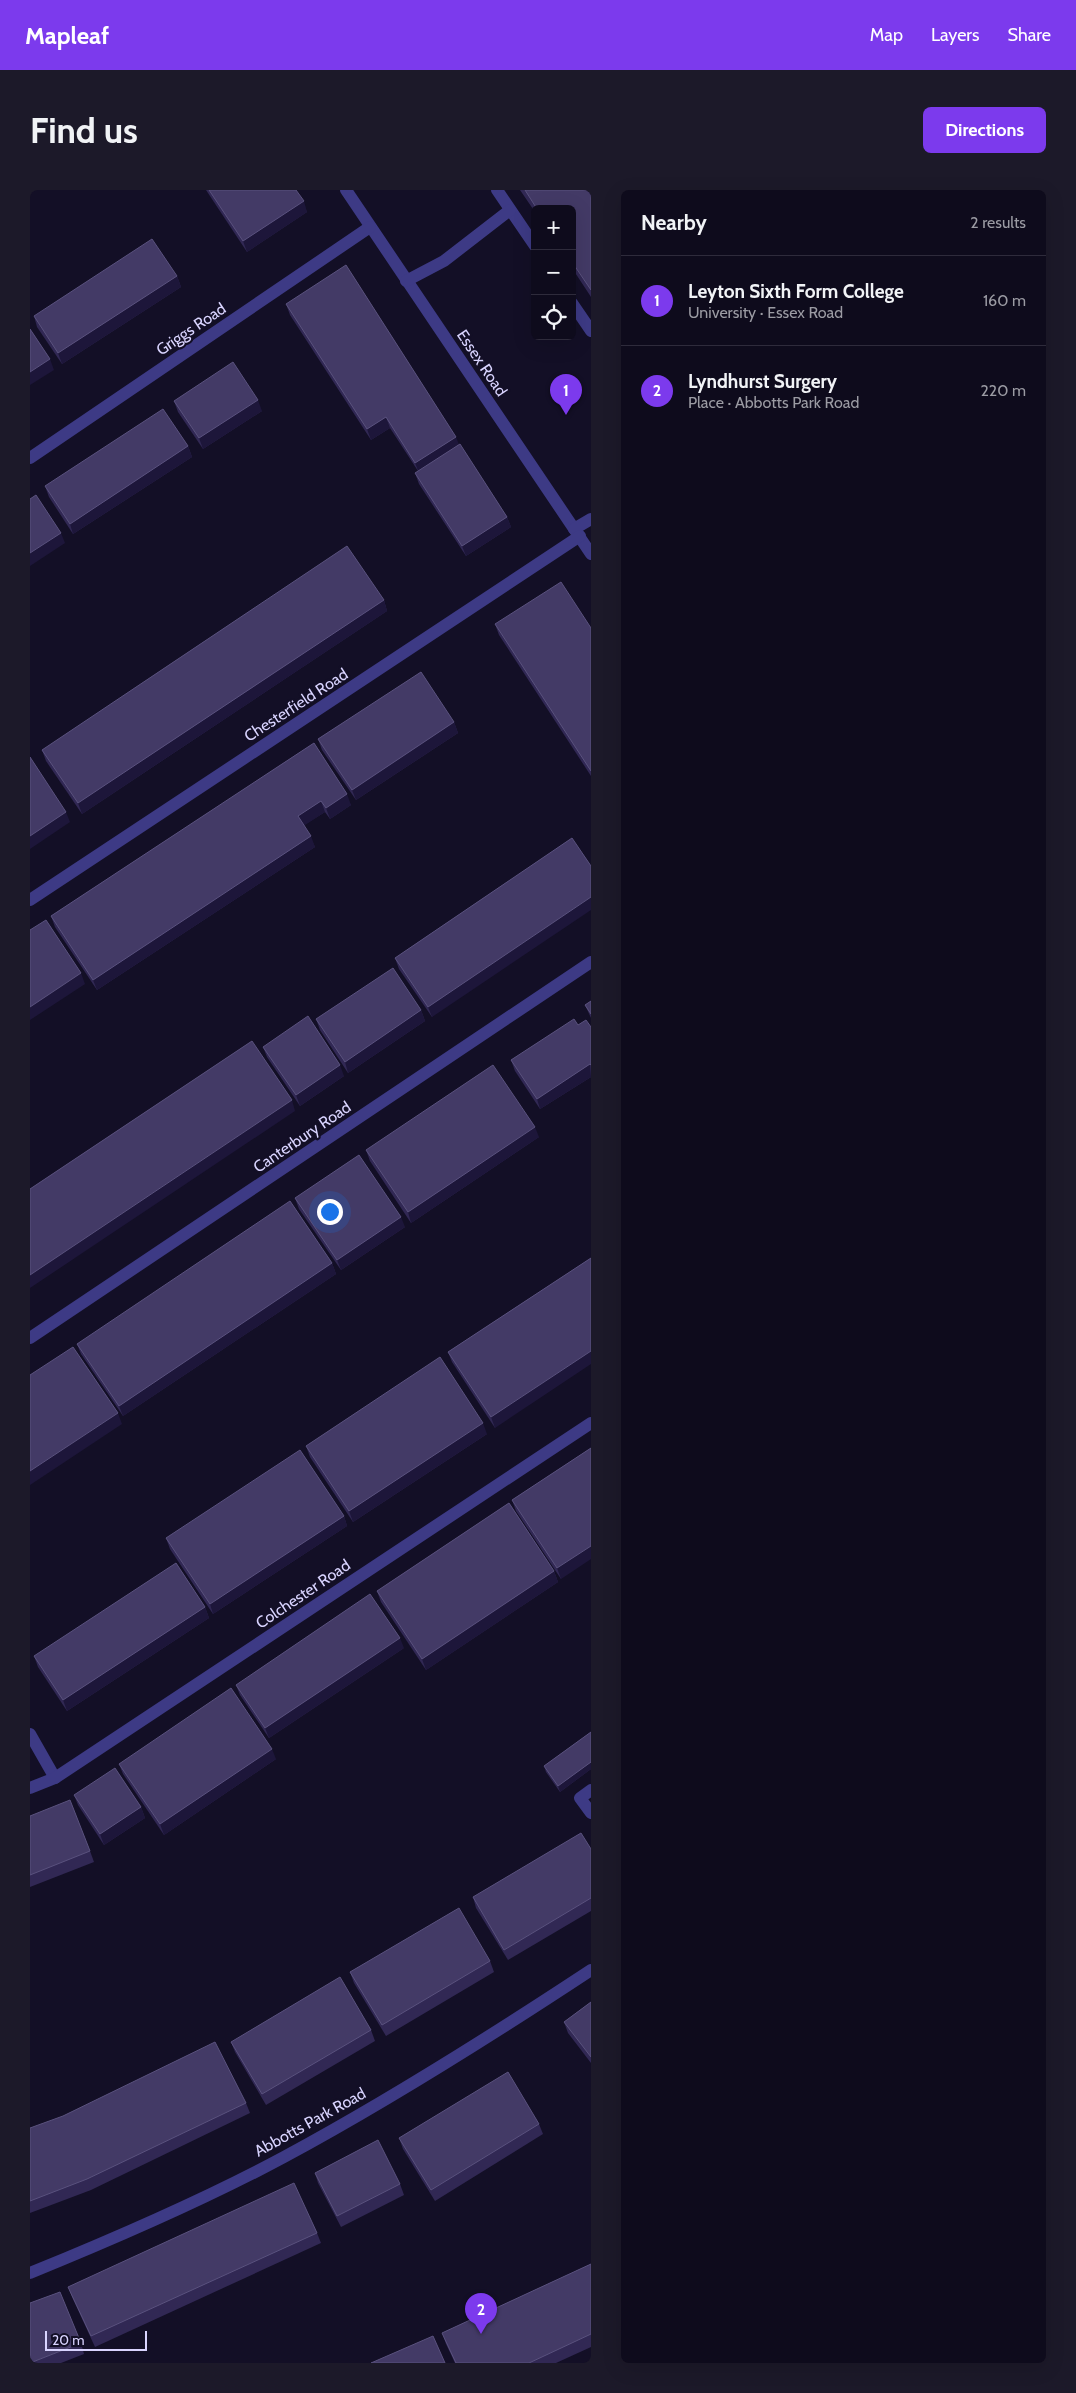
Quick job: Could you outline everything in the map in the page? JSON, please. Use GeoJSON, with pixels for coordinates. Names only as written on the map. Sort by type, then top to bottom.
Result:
{"type":"FeatureCollection","features":[{"type":"Feature","properties":{"kind":"street","name":"Essex Road"},"geometry":{"type":"LineString","coordinates":[[346,190],[591,554]]}},
{"type":"Feature","properties":{"kind":"street"},"geometry":{"type":"LineString","coordinates":[[497,190],[531,240]]}},
{"type":"Feature","properties":{"kind":"street"},"geometry":{"type":"LineString","coordinates":[[406,281],[444,261],[510,210]]}},
{"type":"Feature","properties":{"kind":"street","name":"Griggs Road"},"geometry":{"type":"LineString","coordinates":[[30,458],[370,227]]}},
{"type":"Feature","properties":{"kind":"street"},"geometry":{"type":"LineString","coordinates":[[576,309],[591,331]]}},
{"type":"Feature","properties":{"kind":"street","name":"Chesterfield Road"},"geometry":{"type":"LineString","coordinates":[[30,900],[577,532],[591,519]]}},
{"type":"Feature","properties":{"kind":"street","name":"Canterbury Road"},"geometry":{"type":"LineString","coordinates":[[30,1338],[591,962]]}},
{"type":"Feature","properties":{"kind":"street","name":"Colchester Road"},"geometry":{"type":"LineString","coordinates":[[30,1788],[55,1778],[591,1422]]}},
{"type":"Feature","properties":{"kind":"street"},"geometry":{"type":"LineString","coordinates":[[30,1734],[55,1778]]}},
{"type":"Feature","properties":{"kind":"street"},"geometry":{"type":"LineString","coordinates":[[591,1790],[580,1798],[591,1813]]}},
{"type":"Feature","properties":{"kind":"street","name":"Abbotts Park Road"},"geometry":{"type":"LineString","coordinates":[[30,2273],[144,2227],[284,2157],[454,2060],[591,1970]]}},
{"type":"Feature","properties":{"kind":"building"},"geometry":{"type":"Polygon","coordinates":[[[209,190],[296,190],[304,201],[243,241],[209,190]]]}},
{"type":"Feature","properties":{"kind":"building"},"geometry":{"type":"Polygon","coordinates":[[[525,190],[591,190],[591,290],[576,268],[576,205],[534,205],[525,190]]]}},
{"type":"Feature","properties":{"kind":"building"},"geometry":{"type":"Polygon","coordinates":[[[152,239],[177,276],[58,353],[34,316],[152,239]]]}},
{"type":"Feature","properties":{"kind":"building"},"geometry":{"type":"Polygon","coordinates":[[[346,265],[456,437],[415,463],[386,417],[367,429],[286,304],[346,265]]]}},
{"type":"Feature","properties":{"kind":"building"},"geometry":{"type":"Polygon","coordinates":[[[30,329],[50,359],[30,372],[30,329]]]}},
{"type":"Feature","properties":{"kind":"building"},"geometry":{"type":"Polygon","coordinates":[[[233,362],[258,400],[199,438],[174,401],[233,362]]]}},
{"type":"Feature","properties":{"kind":"building"},"geometry":{"type":"Polygon","coordinates":[[[163,409],[188,446],[70,524],[45,486],[163,409]]]}},
{"type":"Feature","properties":{"kind":"building"},"geometry":{"type":"Polygon","coordinates":[[[460,444],[507,517],[462,546],[415,473],[460,444]]]}},
{"type":"Feature","properties":{"kind":"building"},"geometry":{"type":"Polygon","coordinates":[[[36,495],[61,533],[30,553],[30,499],[36,495]]]}},
{"type":"Feature","properties":{"kind":"building"},"geometry":{"type":"Polygon","coordinates":[[[347,546],[384,600],[78,803],[42,750],[347,546]]]}},
{"type":"Feature","properties":{"kind":"building"},"geometry":{"type":"Polygon","coordinates":[[[561,582],[591,628],[591,771],[495,624],[561,582]]]}},
{"type":"Feature","properties":{"kind":"building"},"geometry":{"type":"Polygon","coordinates":[[[421,672],[454,722],[352,790],[318,739],[421,672]]]}},
{"type":"Feature","properties":{"kind":"building"},"geometry":{"type":"Polygon","coordinates":[[[314,743],[347,794],[326,808],[321,801],[298,816],[311,836],[93,980],[51,916],[314,743]]]}},
{"type":"Feature","properties":{"kind":"building"},"geometry":{"type":"Polygon","coordinates":[[[30,757],[66,812],[30,836],[30,757]]]}},
{"type":"Feature","properties":{"kind":"building"},"geometry":{"type":"Polygon","coordinates":[[[572,838],[591,866],[591,897],[428,1007],[395,958],[572,838]]]}},
{"type":"Feature","properties":{"kind":"building"},"geometry":{"type":"Polygon","coordinates":[[[46,920],[81,973],[30,1007],[30,930],[46,920]]]}},
{"type":"Feature","properties":{"kind":"building"},"geometry":{"type":"Polygon","coordinates":[[[393,968],[421,1010],[345,1062],[316,1019],[393,968]]]}},
{"type":"Feature","properties":{"kind":"building"},"geometry":{"type":"Polygon","coordinates":[[[591,1001],[591,1014],[585,1005],[591,1001]]]}},
{"type":"Feature","properties":{"kind":"building"},"geometry":{"type":"Polygon","coordinates":[[[308,1016],[340,1065],[296,1095],[263,1047],[308,1016]]]}},
{"type":"Feature","properties":{"kind":"building"},"geometry":{"type":"Polygon","coordinates":[[[574,1019],[578,1025],[586,1020],[591,1027],[591,1065],[537,1099],[511,1060],[574,1019]]]}},
{"type":"Feature","properties":{"kind":"building"},"geometry":{"type":"Polygon","coordinates":[[[252,1041],[292,1100],[30,1275],[30,1189],[252,1041]]]}},
{"type":"Feature","properties":{"kind":"building"},"geometry":{"type":"Polygon","coordinates":[[[493,1065],[535,1127],[408,1212],[366,1150],[493,1065]]]}},
{"type":"Feature","properties":{"kind":"building"},"geometry":{"type":"Polygon","coordinates":[[[359,1155],[401,1217],[337,1260],[295,1198],[359,1155]]]}},
{"type":"Feature","properties":{"kind":"building"},"geometry":{"type":"Polygon","coordinates":[[[290,1201],[332,1263],[119,1406],[77,1344],[290,1201]]]}},
{"type":"Feature","properties":{"kind":"building"},"geometry":{"type":"Polygon","coordinates":[[[591,1258],[591,1351],[491,1417],[448,1352],[591,1258]]]}},
{"type":"Feature","properties":{"kind":"building"},"geometry":{"type":"Polygon","coordinates":[[[73,1347],[118,1413],[30,1471],[30,1375],[73,1347]]]}},
{"type":"Feature","properties":{"kind":"building"},"geometry":{"type":"Polygon","coordinates":[[[440,1357],[483,1423],[349,1511],[306,1446],[440,1357]]]}},
{"type":"Feature","properties":{"kind":"building"},"geometry":{"type":"Polygon","coordinates":[[[591,1448],[591,1546],[557,1568],[512,1500],[591,1448]]]}},
{"type":"Feature","properties":{"kind":"building"},"geometry":{"type":"Polygon","coordinates":[[[300,1450],[344,1516],[210,1604],[166,1538],[300,1450]]]}},
{"type":"Feature","properties":{"kind":"building"},"geometry":{"type":"Polygon","coordinates":[[[509,1503],[554,1571],[422,1659],[377,1591],[509,1503]]]}},
{"type":"Feature","properties":{"kind":"building"},"geometry":{"type":"Polygon","coordinates":[[[176,1563],[205,1607],[63,1700],[34,1656],[176,1563]]]}},
{"type":"Feature","properties":{"kind":"building"},"geometry":{"type":"Polygon","coordinates":[[[370,1594],[400,1638],[265,1728],[236,1685],[370,1594]]]}},
{"type":"Feature","properties":{"kind":"building"},"geometry":{"type":"Polygon","coordinates":[[[231,1688],[272,1749],[160,1824],[119,1764],[231,1688]]]}},
{"type":"Feature","properties":{"kind":"building"},"geometry":{"type":"Polygon","coordinates":[[[591,1732],[591,1762],[558,1786],[544,1766],[591,1732]]]}},
{"type":"Feature","properties":{"kind":"building"},"geometry":{"type":"Polygon","coordinates":[[[115,1768],[141,1807],[100,1834],[74,1795],[115,1768]]]}},
{"type":"Feature","properties":{"kind":"building"},"geometry":{"type":"Polygon","coordinates":[[[70,1800],[90,1851],[30,1875],[30,1816],[70,1800]]]}},
{"type":"Feature","properties":{"kind":"building"},"geometry":{"type":"Polygon","coordinates":[[[581,1833],[591,1849],[591,1898],[504,1950],[473,1897],[581,1833]]]}},
{"type":"Feature","properties":{"kind":"building"},"geometry":{"type":"Polygon","coordinates":[[[459,1908],[490,1961],[382,2025],[350,1972],[459,1908]]]}},
{"type":"Feature","properties":{"kind":"building"},"geometry":{"type":"Polygon","coordinates":[[[340,1977],[371,2030],[262,2094],[231,2042],[340,1977]]]}},
{"type":"Feature","properties":{"kind":"building"},"geometry":{"type":"Polygon","coordinates":[[[591,2002],[591,2057],[564,2022],[591,2002]]]}},
{"type":"Feature","properties":{"kind":"building"},"geometry":{"type":"Polygon","coordinates":[[[215,2042],[246,2103],[87,2179],[30,2201],[30,2128],[63,2116],[215,2042]]]}},
{"type":"Feature","properties":{"kind":"building"},"geometry":{"type":"Polygon","coordinates":[[[508,2072],[539,2124],[431,2190],[399,2138],[508,2072]]]}},
{"type":"Feature","properties":{"kind":"building"},"geometry":{"type":"Polygon","coordinates":[[[378,2140],[400,2184],[337,2216],[315,2173],[378,2140]]]}},
{"type":"Feature","properties":{"kind":"building"},"geometry":{"type":"Polygon","coordinates":[[[294,2183],[317,2233],[91,2336],[68,2287],[294,2183]]]}},
{"type":"Feature","properties":{"kind":"building"},"geometry":{"type":"Polygon","coordinates":[[[591,2264],[591,2334],[529,2363],[456,2363],[442,2333],[591,2264]]]}},
{"type":"Feature","properties":{"kind":"building"},"geometry":{"type":"Polygon","coordinates":[[[60,2292],[81,2343],[30,2363],[30,2303],[60,2292]]]}},
{"type":"Feature","properties":{"kind":"building"},"geometry":{"type":"Polygon","coordinates":[[[433,2336],[445,2363],[371,2363],[433,2336]]]}},
{"type":"Feature","properties":{"kind":"place","name":"Leyton Sixth Form College"},"geometry":{"type":"Point","coordinates":[566,415]}},
{"type":"Feature","properties":{"kind":"place","name":"Lyndhurst Surgery"},"geometry":{"type":"Point","coordinates":[481,2334]}}]}
